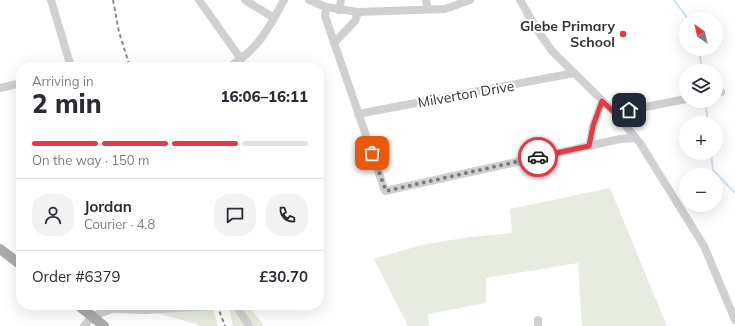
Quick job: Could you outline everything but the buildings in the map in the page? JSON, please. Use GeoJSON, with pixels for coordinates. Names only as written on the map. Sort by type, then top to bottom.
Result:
{"type":"FeatureCollection","features":[{"type":"Feature","properties":{"kind":"main road"},"geometry":{"type":"LineString","coordinates":[[0,248],[16,261]]}},
{"type":"Feature","properties":{"kind":"main road"},"geometry":{"type":"LineString","coordinates":[[85,310],[104,326]]}},
{"type":"Feature","properties":{"kind":"street"},"geometry":{"type":"LineString","coordinates":[[51,0],[70,62]]}},
{"type":"Feature","properties":{"kind":"street"},"geometry":{"type":"LineString","coordinates":[[199,0],[241,59]]}},
{"type":"Feature","properties":{"kind":"street"},"geometry":{"type":"LineString","coordinates":[[245,0],[274,18]]}},
{"type":"Feature","properties":{"kind":"street"},"geometry":{"type":"LineString","coordinates":[[236,62],[259,43],[284,0]]}},
{"type":"Feature","properties":{"kind":"street"},"geometry":{"type":"LineString","coordinates":[[309,0],[326,7],[358,12],[445,8],[470,0]]}},
{"type":"Feature","properties":{"kind":"street"},"geometry":{"type":"LineString","coordinates":[[339,10],[341,0]]}},
{"type":"Feature","properties":{"kind":"street"},"geometry":{"type":"LineString","coordinates":[[426,0],[428,8]]}},
{"type":"Feature","properties":{"kind":"street"},"geometry":{"type":"LineString","coordinates":[[520,0],[538,31],[552,51],[615,113],[635,138],[704,246],[735,320]]}},
{"type":"Feature","properties":{"kind":"street"},"geometry":{"type":"LineString","coordinates":[[326,7],[325,16],[386,191],[620,139],[635,138]]}},
{"type":"Feature","properties":{"kind":"street"},"geometry":{"type":"LineString","coordinates":[[334,43],[355,21],[358,12]]}},
{"type":"Feature","properties":{"kind":"street","name":"Milverton Drive"},"geometry":{"type":"LineString","coordinates":[[358,114],[574,73]]}},
{"type":"Feature","properties":{"kind":"street"},"geometry":{"type":"LineString","coordinates":[[0,88],[16,84]]}},
{"type":"Feature","properties":{"kind":"street"},"geometry":{"type":"LineString","coordinates":[[615,113],[679,100]]}},
{"type":"Feature","properties":{"kind":"street"},"geometry":{"type":"LineString","coordinates":[[589,146],[602,101]]}},
{"type":"Feature","properties":{"kind":"street"},"geometry":{"type":"LineString","coordinates":[[620,139],[629,130]]}},
{"type":"Feature","properties":{"kind":"street"},"geometry":{"type":"LineString","coordinates":[[84,326],[93,316],[109,310]]}},
{"type":"Feature","properties":{"kind":"street"},"geometry":{"type":"LineString","coordinates":[[239,310],[248,326]]}},
{"type":"Feature","properties":{"kind":"shaded area"},"geometry":{"type":"Polygon","coordinates":[[[610,188],[667,326],[582,326],[578,263],[486,278],[486,303],[428,314],[429,326],[408,326],[374,259],[421,245],[470,237],[512,233],[510,209],[610,188]]]}},
{"type":"Feature","properties":{"kind":"shaded area"},"geometry":{"type":"Polygon","coordinates":[[[146,310],[213,310],[218,326],[198,326],[196,324],[146,310]]]}},
{"type":"Feature","properties":{"kind":"shaded area"},"geometry":{"type":"Polygon","coordinates":[[[229,310],[252,310],[264,326],[233,326],[229,310]]]}},
{"type":"Feature","properties":{"kind":"waterway"},"geometry":{"type":"LineString","coordinates":[[674,0],[683,12]]}},
{"type":"Feature","properties":{"kind":"waterway"},"geometry":{"type":"LineString","coordinates":[[700,56],[701,64]]}},
{"type":"Feature","properties":{"kind":"waterway"},"geometry":{"type":"LineString","coordinates":[[706,108],[707,116]]}},
{"type":"Feature","properties":{"kind":"waterway"},"geometry":{"type":"LineString","coordinates":[[712,160],[713,170],[735,193]]}},
{"type":"Feature","properties":{"kind":"railway"},"geometry":{"type":"LineString","coordinates":[[113,0],[119,32],[128,62]]}},
{"type":"Feature","properties":{"kind":"railway"},"geometry":{"type":"LineString","coordinates":[[219,310],[225,326]]}},
{"type":"Feature","properties":{"kind":"way so far"},"geometry":{"type":"LineString","coordinates":[[372,153],[386,191],[538,157]]}},
{"type":"Feature","properties":{"kind":"place","name":"Glebe Primary School"},"geometry":{"type":"Point","coordinates":[623,34]}},
{"type":"Feature","properties":{"kind":"route"},"geometry":{"type":"LineString","coordinates":[[538,157],[589,146],[596,115],[602,101],[615,113],[629,110]]}}]}
